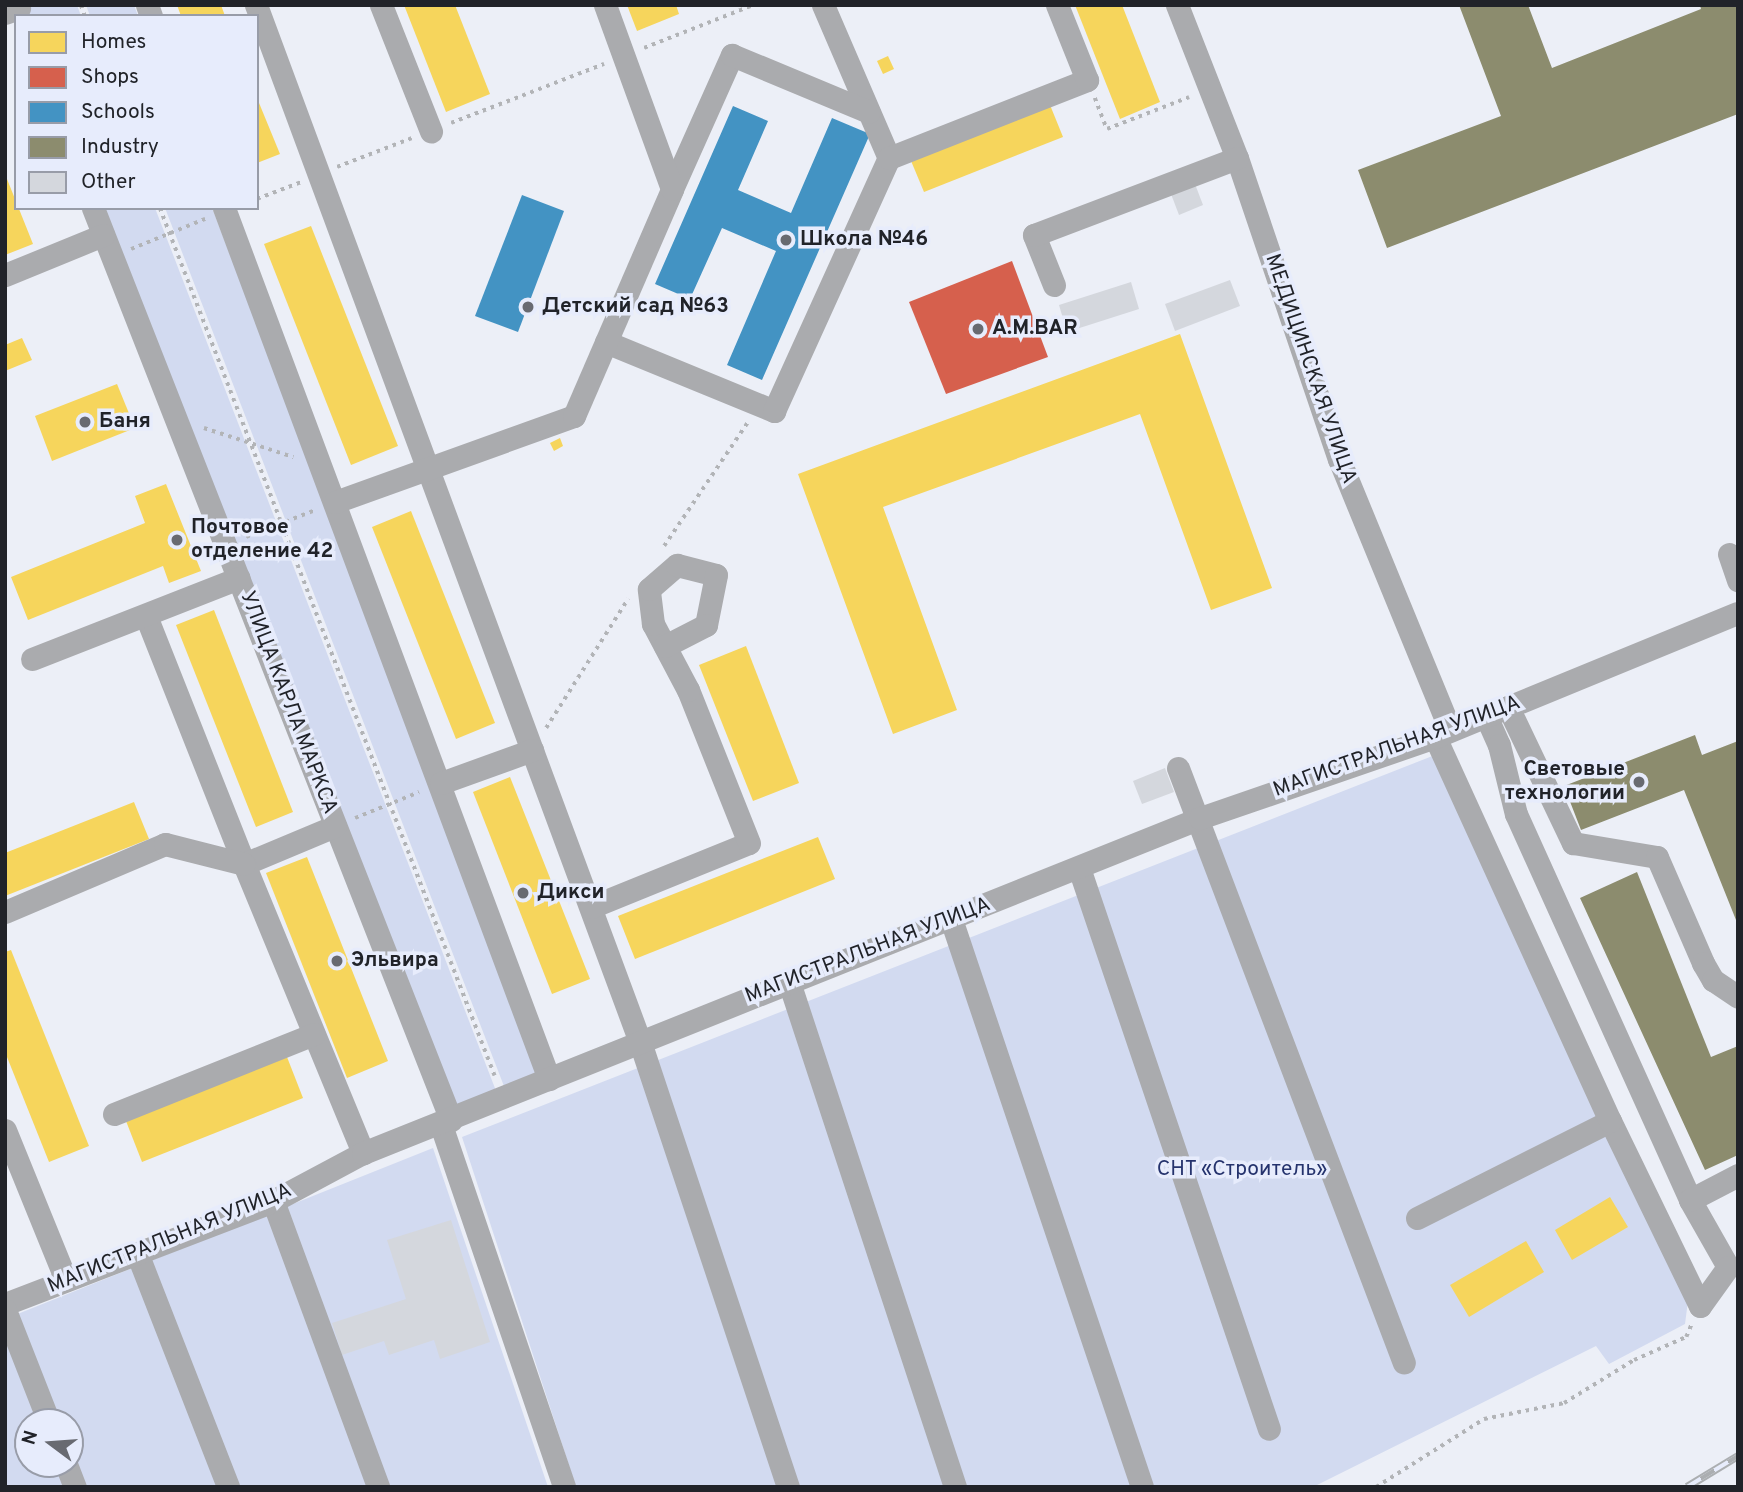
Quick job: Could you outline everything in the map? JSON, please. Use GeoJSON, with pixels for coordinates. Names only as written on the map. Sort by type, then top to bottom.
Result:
{"type":"FeatureCollection","features":[{"type":"Feature","properties":{"kind":"street"},"geometry":{"type":"LineString","coordinates":[[256,5],[640,1042],[788,1487]]}},
{"type":"Feature","properties":{"kind":"street"},"geometry":{"type":"LineString","coordinates":[[381,5],[431,131]]}},
{"type":"Feature","properties":{"kind":"street"},"geometry":{"type":"LineString","coordinates":[[605,5],[672,189]]}},
{"type":"Feature","properties":{"kind":"street"},"geometry":{"type":"LineString","coordinates":[[823,5],[889,158]]}},
{"type":"Feature","properties":{"kind":"street"},"geometry":{"type":"LineString","coordinates":[[606,342],[774,411],[889,158],[1087,80],[1057,5]]}},
{"type":"Feature","properties":{"kind":"street","name":"МЕДИЦИНСКАЯ УЛИЦА"},"geometry":{"type":"LineString","coordinates":[[1177,5],[1237,158],[1339,459],[1443,734],[1610,1121],[1700,1306]]}},
{"type":"Feature","properties":{"kind":"street"},"geometry":{"type":"LineString","coordinates":[[335,502],[574,416],[733,55],[869,112]]}},
{"type":"Feature","properties":{"kind":"street"},"geometry":{"type":"LineString","coordinates":[[1054,285],[1034,235],[1237,158]]}},
{"type":"Feature","properties":{"kind":"street","name":"УЛИЦА КАРЛА МАРКСА"},"geometry":{"type":"LineString","coordinates":[[94,210],[335,825],[446,1122],[564,1487]]}},
{"type":"Feature","properties":{"kind":"street"},"geometry":{"type":"LineString","coordinates":[[224,210],[441,783],[549,1079]]}},
{"type":"Feature","properties":{"kind":"street"},"geometry":{"type":"LineString","coordinates":[[5,275],[103,235]]}},
{"type":"Feature","properties":{"kind":"street"},"geometry":{"type":"LineString","coordinates":[[1729,554],[1738,580]]}},
{"type":"Feature","properties":{"kind":"street"},"geometry":{"type":"LineString","coordinates":[[32,659],[239,578]]}},
{"type":"Feature","properties":{"kind":"street","name":"МАГИСТРАЛЬНАЯ УЛИЦА"},"geometry":{"type":"LineString","coordinates":[[5,1304],[273,1201],[363,1153],[1200,818],[1443,734],[1738,613]]}},
{"type":"Feature","properties":{"kind":"street"},"geometry":{"type":"LineString","coordinates":[[146,616],[363,1153]]}},
{"type":"Feature","properties":{"kind":"street"},"geometry":{"type":"LineString","coordinates":[[591,907],[749,843],[688,690],[665,646]]}},
{"type":"Feature","properties":{"kind":"street"},"geometry":{"type":"LineString","coordinates":[[1508,707],[1573,843],[1657,857],[1703,963],[1713,980],[1738,997]]}},
{"type":"Feature","properties":{"kind":"street"},"geometry":{"type":"LineString","coordinates":[[1486,716],[1499,745],[1516,814],[1690,1199],[1733,1264],[1700,1306]]}},
{"type":"Feature","properties":{"kind":"street"},"geometry":{"type":"LineString","coordinates":[[441,783],[532,750]]}},
{"type":"Feature","properties":{"kind":"street"},"geometry":{"type":"LineString","coordinates":[[1178,768],[1200,818],[1404,1363]]}},
{"type":"Feature","properties":{"kind":"street"},"geometry":{"type":"LineString","coordinates":[[5,912],[165,844],[244,864],[335,825]]}},
{"type":"Feature","properties":{"kind":"street"},"geometry":{"type":"LineString","coordinates":[[1079,868],[1269,1429]]}},
{"type":"Feature","properties":{"kind":"street"},"geometry":{"type":"LineString","coordinates":[[951,919],[1142,1487]]}},
{"type":"Feature","properties":{"kind":"street"},"geometry":{"type":"LineString","coordinates":[[789,982],[955,1487]]}},
{"type":"Feature","properties":{"kind":"street"},"geometry":{"type":"LineString","coordinates":[[114,1114],[314,1034]]}},
{"type":"Feature","properties":{"kind":"street"},"geometry":{"type":"LineString","coordinates":[[1418,1218],[1610,1121]]}},
{"type":"Feature","properties":{"kind":"street"},"geometry":{"type":"LineString","coordinates":[[5,1129],[66,1280]]}},
{"type":"Feature","properties":{"kind":"street"},"geometry":{"type":"LineString","coordinates":[[1690,1199],[1738,1175]]}},
{"type":"Feature","properties":{"kind":"street"},"geometry":{"type":"LineString","coordinates":[[273,1201],[379,1487]]}},
{"type":"Feature","properties":{"kind":"street"},"geometry":{"type":"LineString","coordinates":[[137,1253],[228,1487]]}},
{"type":"Feature","properties":{"kind":"street"},"geometry":{"type":"LineString","coordinates":[[5,1310],[44,1408]]}},
{"type":"Feature","properties":{"kind":"path"},"geometry":{"type":"LineString","coordinates":[[259,198],[753,5]]}},
{"type":"Feature","properties":{"kind":"path"},"geometry":{"type":"LineString","coordinates":[[1087,80],[1107,129],[1211,88]]}},
{"type":"Feature","properties":{"kind":"path"},"geometry":{"type":"LineString","coordinates":[[161,210],[503,1098]]}},
{"type":"Feature","properties":{"kind":"path"},"geometry":{"type":"LineString","coordinates":[[112,257],[224,210]]}},
{"type":"Feature","properties":{"kind":"path"},"geometry":{"type":"LineString","coordinates":[[176,419],[321,467]]}},
{"type":"Feature","properties":{"kind":"path"},"geometry":{"type":"LineString","coordinates":[[226,545],[335,502]]}},
{"type":"Feature","properties":{"kind":"path"},"geometry":{"type":"LineString","coordinates":[[335,825],[441,783]]}},
{"type":"Feature","properties":{"kind":"path"},"geometry":{"type":"LineString","coordinates":[[1376,1487],[1484,1419],[1564,1403],[1633,1360],[1686,1337],[1700,1306]]}},
{"type":"Feature","properties":{"kind":"green space"},"geometry":{"type":"Polygon","coordinates":[[[24,5],[77,5],[80,14],[27,14],[24,5]]]}},
{"type":"Feature","properties":{"kind":"green space"},"geometry":{"type":"Polygon","coordinates":[[[86,5],[134,5],[137,14],[89,14],[86,5]]]}},
{"type":"Feature","properties":{"kind":"green space"},"geometry":{"type":"Polygon","coordinates":[[[104,210],[156,210],[498,1096],[452,1114],[104,210]]]}},
{"type":"Feature","properties":{"kind":"green space"},"geometry":{"type":"Polygon","coordinates":[[[166,210],[213,210],[548,1077],[507,1094],[166,210]]]}},
{"type":"Feature","properties":{"kind":"green space","name":"СНТ «Строитель»"},"geometry":{"type":"Polygon","coordinates":[[[1435,755],[1688,1301],[1685,1324],[1609,1364],[1596,1346],[1313,1487],[576,1487],[462,1137],[1435,755]]]}},
{"type":"Feature","properties":{"kind":"green space"},"geometry":{"type":"Polygon","coordinates":[[[433,1148],[548,1487],[5,1487],[5,1319],[433,1148]]]}},
{"type":"Feature","properties":{"kind":"building: Homes"},"geometry":{"type":"Polygon","coordinates":[[[177,5],[221,5],[224,14],[180,14],[177,5]]]}},
{"type":"Feature","properties":{"kind":"building: Homes"},"geometry":{"type":"Polygon","coordinates":[[[404,5],[455,5],[490,94],[446,112],[404,5]]]}},
{"type":"Feature","properties":{"kind":"building: Homes"},"geometry":{"type":"Polygon","coordinates":[[[627,5],[676,5],[679,14],[637,31],[627,5]]]}},
{"type":"Feature","properties":{"kind":"building: Homes"},"geometry":{"type":"Polygon","coordinates":[[[1075,5],[1122,5],[1160,102],[1120,119],[1075,5]]]}},
{"type":"Feature","properties":{"kind":"building: Homes"},"geometry":{"type":"Polygon","coordinates":[[[888,56],[894,69],[883,74],[877,61],[888,56]]]}},
{"type":"Feature","properties":{"kind":"building: Homes"},"geometry":{"type":"Polygon","coordinates":[[[1048,100],[1063,137],[924,192],[909,156],[1048,100]]]}},
{"type":"Feature","properties":{"kind":"building: Homes"},"geometry":{"type":"Polygon","coordinates":[[[259,103],[280,154],[259,162],[259,103]]]}},
{"type":"Feature","properties":{"kind":"building: Homes"},"geometry":{"type":"Polygon","coordinates":[[[5,174],[14,196],[14,210],[19,210],[33,244],[5,255],[5,174]]]}},
{"type":"Feature","properties":{"kind":"building: Homes"},"geometry":{"type":"Polygon","coordinates":[[[311,226],[398,446],[351,465],[264,244],[311,226]]]}},
{"type":"Feature","properties":{"kind":"building: Homes"},"geometry":{"type":"Polygon","coordinates":[[[1180,334],[1272,588],[1211,610],[1140,414],[883,507],[957,710],[893,734],[798,474],[1180,334]]]}},
{"type":"Feature","properties":{"kind":"building: Homes"},"geometry":{"type":"Polygon","coordinates":[[[22,338],[32,360],[5,371],[5,345],[22,338]]]}},
{"type":"Feature","properties":{"kind":"building: Homes","name":"Баня"},"geometry":{"type":"Polygon","coordinates":[[[117,384],[135,428],[52,461],[35,416],[117,384]]]}},
{"type":"Feature","properties":{"kind":"building: Homes"},"geometry":{"type":"Polygon","coordinates":[[[560,438],[563,446],[554,451],[550,443],[560,438]]]}},
{"type":"Feature","properties":{"kind":"building: Homes"},"geometry":{"type":"Polygon","coordinates":[[[166,484],[201,571],[169,583],[163,566],[28,620],[11,577],[145,523],[135,496],[166,484]]]}},
{"type":"Feature","properties":{"kind":"building: Homes"},"geometry":{"type":"Polygon","coordinates":[[[411,511],[495,723],[456,739],[372,527],[411,511]]]}},
{"type":"Feature","properties":{"kind":"building: Homes"},"geometry":{"type":"Polygon","coordinates":[[[214,610],[293,812],[256,827],[176,625],[214,610]]]}},
{"type":"Feature","properties":{"kind":"building: Homes"},"geometry":{"type":"Polygon","coordinates":[[[746,646],[799,783],[753,801],[699,665],[746,646]]]}},
{"type":"Feature","properties":{"kind":"building: Homes"},"geometry":{"type":"Polygon","coordinates":[[[510,777],[590,979],[552,994],[473,792],[510,777]]]}},
{"type":"Feature","properties":{"kind":"building: Homes"},"geometry":{"type":"Polygon","coordinates":[[[134,802],[149,839],[5,896],[5,853],[134,802]]]}},
{"type":"Feature","properties":{"kind":"building: Homes"},"geometry":{"type":"Polygon","coordinates":[[[818,837],[835,879],[635,959],[618,916],[818,837]]]}},
{"type":"Feature","properties":{"kind":"building: Homes"},"geometry":{"type":"Polygon","coordinates":[[[307,857],[388,1061],[347,1078],[266,873],[307,857]]]}},
{"type":"Feature","properties":{"kind":"building: Homes"},"geometry":{"type":"Polygon","coordinates":[[[11,950],[89,1146],[49,1162],[5,1052],[5,952],[11,950]]]}},
{"type":"Feature","properties":{"kind":"building: Homes"},"geometry":{"type":"Polygon","coordinates":[[[287,1057],[303,1098],[142,1162],[126,1121],[287,1057]]]}},
{"type":"Feature","properties":{"kind":"building: Homes"},"geometry":{"type":"Polygon","coordinates":[[[1610,1197],[1628,1227],[1572,1260],[1555,1230],[1610,1197]]]}},
{"type":"Feature","properties":{"kind":"building: Homes"},"geometry":{"type":"Polygon","coordinates":[[[1526,1241],[1544,1272],[1469,1317],[1450,1285],[1526,1241]]]}},
{"type":"Feature","properties":{"kind":"building: Shops","name":"А.М.BAR"},"geometry":{"type":"Polygon","coordinates":[[[1012,261],[1048,357],[946,394],[909,302],[1012,261]]]}},
{"type":"Feature","properties":{"kind":"building: Schools","name":"Школа №46"},"geometry":{"type":"Polygon","coordinates":[[[733,106],[768,121],[738,190],[791,213],[832,118],[870,134],[762,380],[727,365],[776,251],[722,228],[690,299],[655,284],[733,106]]]}},
{"type":"Feature","properties":{"kind":"building: Schools"},"geometry":{"type":"Polygon","coordinates":[[[522,195],[564,211],[518,332],[475,316],[522,195]]]}},
{"type":"Feature","properties":{"kind":"building: Industry"},"geometry":{"type":"Polygon","coordinates":[[[1459,5],[1528,5],[1552,68],[1701,9],[1700,5],[1738,5],[1738,114],[1387,248],[1358,170],[1501,116],[1459,5]]]}},
{"type":"Feature","properties":{"kind":"building: Industry"},"geometry":{"type":"Polygon","coordinates":[[[1695,735],[1702,755],[1738,741],[1738,925],[1684,790],[1581,830],[1564,786],[1695,735]]]}},
{"type":"Feature","properties":{"kind":"building: Industry"},"geometry":{"type":"Polygon","coordinates":[[[1637,872],[1711,1057],[1738,1046],[1738,1155],[1705,1170],[1580,898],[1637,872]]]}},
{"type":"Feature","properties":{"kind":"building: Other"},"geometry":{"type":"Polygon","coordinates":[[[1195,184],[1203,205],[1179,215],[1171,194],[1195,184]]]}},
{"type":"Feature","properties":{"kind":"building: Other"},"geometry":{"type":"Polygon","coordinates":[[[1230,280],[1240,306],[1175,331],[1165,304],[1230,280]]]}},
{"type":"Feature","properties":{"kind":"building: Other"},"geometry":{"type":"Polygon","coordinates":[[[1131,282],[1139,309],[1067,332],[1059,305],[1131,282]]]}},
{"type":"Feature","properties":{"kind":"building: Other"},"geometry":{"type":"Polygon","coordinates":[[[1165,768],[1174,792],[1142,804],[1133,781],[1165,768]]]}},
{"type":"Feature","properties":{"kind":"building: Other"},"geometry":{"type":"Polygon","coordinates":[[[451,1220],[490,1342],[440,1359],[434,1340],[389,1355],[384,1341],[342,1355],[332,1323],[406,1299],[387,1240],[451,1220]]]}},
{"type":"Feature","properties":{"kind":"railway"},"geometry":{"type":"LineString","coordinates":[[1687,1487],[1738,1456]]}},
{"type":"Feature","properties":{"kind":"place","name":"Школа №46"},"geometry":{"type":"Point","coordinates":[786,240]}},
{"type":"Feature","properties":{"kind":"place","name":"Детский сад №63"},"geometry":{"type":"Point","coordinates":[528,307]}},
{"type":"Feature","properties":{"kind":"place","name":"А.М.BAR"},"geometry":{"type":"Point","coordinates":[978,329]}},
{"type":"Feature","properties":{"kind":"place","name":"Баня"},"geometry":{"type":"Point","coordinates":[85,422]}},
{"type":"Feature","properties":{"kind":"place","name":"Почтовое отделение 42"},"geometry":{"type":"Point","coordinates":[177,540]}},
{"type":"Feature","properties":{"kind":"place","name":"Световые технологии"},"geometry":{"type":"Point","coordinates":[1639,782]}},
{"type":"Feature","properties":{"kind":"place","name":"Дикси"},"geometry":{"type":"Point","coordinates":[523,893]}},
{"type":"Feature","properties":{"kind":"place","name":"Эльвира"},"geometry":{"type":"Point","coordinates":[337,961]}}]}
